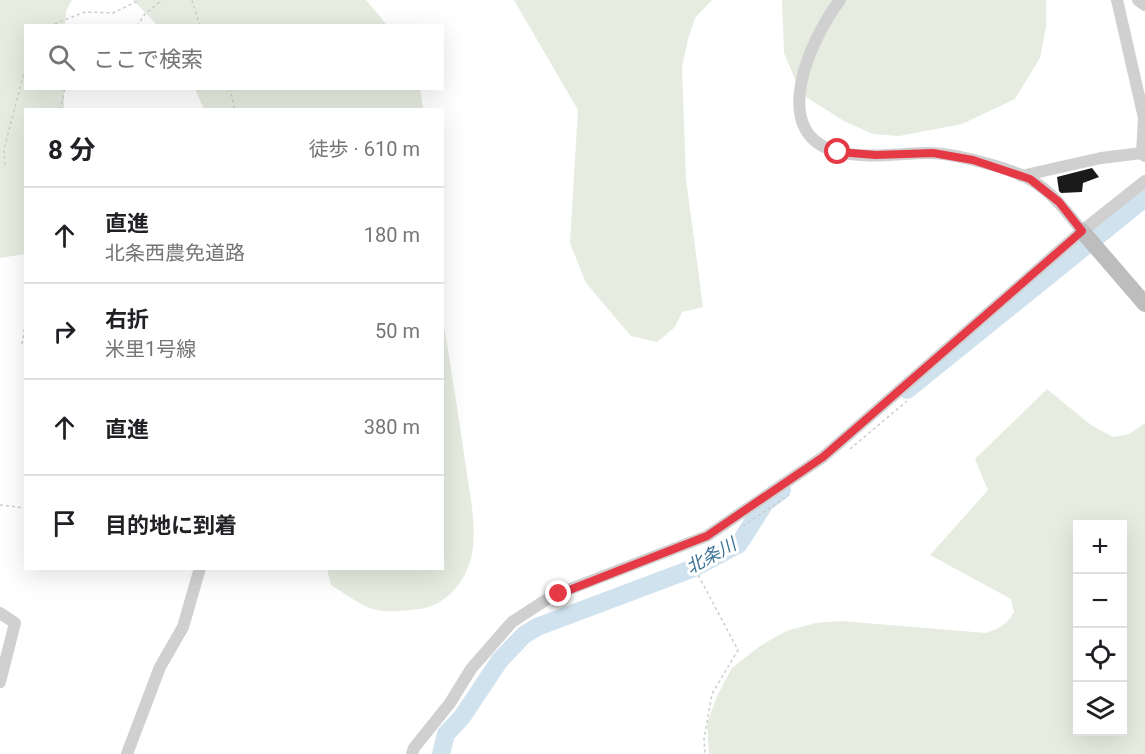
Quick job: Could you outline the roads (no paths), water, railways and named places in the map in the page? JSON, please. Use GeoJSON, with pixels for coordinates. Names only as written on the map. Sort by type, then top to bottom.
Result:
{"type":"FeatureCollection","features":[{"type":"Feature","properties":{"kind":"street"},"geometry":{"type":"LineString","coordinates":[[840,0],[825,19],[803,77],[797,102],[802,129],[815,142],[838,152],[876,155],[933,153],[973,160],[1030,179],[1059,202],[1145,304]]}},
{"type":"Feature","properties":{"kind":"street"},"geometry":{"type":"LineString","coordinates":[[1021,176],[1101,158],[1144,154],[1144,118],[1117,0]]}},
{"type":"Feature","properties":{"kind":"street"},"geometry":{"type":"LineString","coordinates":[[1138,0],[1145,6]]}},
{"type":"Feature","properties":{"kind":"street"},"geometry":{"type":"LineString","coordinates":[[1134,76],[1145,65]]}},
{"type":"Feature","properties":{"kind":"street"},"geometry":{"type":"LineString","coordinates":[[412,754],[414,748],[450,704],[471,669],[512,622],[552,596],[707,536],[823,457],[1082,231],[1145,182]]}},
{"type":"Feature","properties":{"kind":"street"},"geometry":{"type":"LineString","coordinates":[[127,754],[160,666],[183,627],[199,570]]}},
{"type":"Feature","properties":{"kind":"street"},"geometry":{"type":"LineString","coordinates":[[0,613],[15,623],[0,682]]}},
{"type":"Feature","properties":{"kind":"waterway","name":"北条川"},"geometry":{"type":"LineString","coordinates":[[907,390],[1145,198]]}},
{"type":"Feature","properties":{"kind":"waterway","name":"北条川"},"geometry":{"type":"LineString","coordinates":[[441,754],[446,734],[462,717],[500,660],[524,635],[537,627],[694,568],[739,544],[765,503],[782,490]]}}]}
